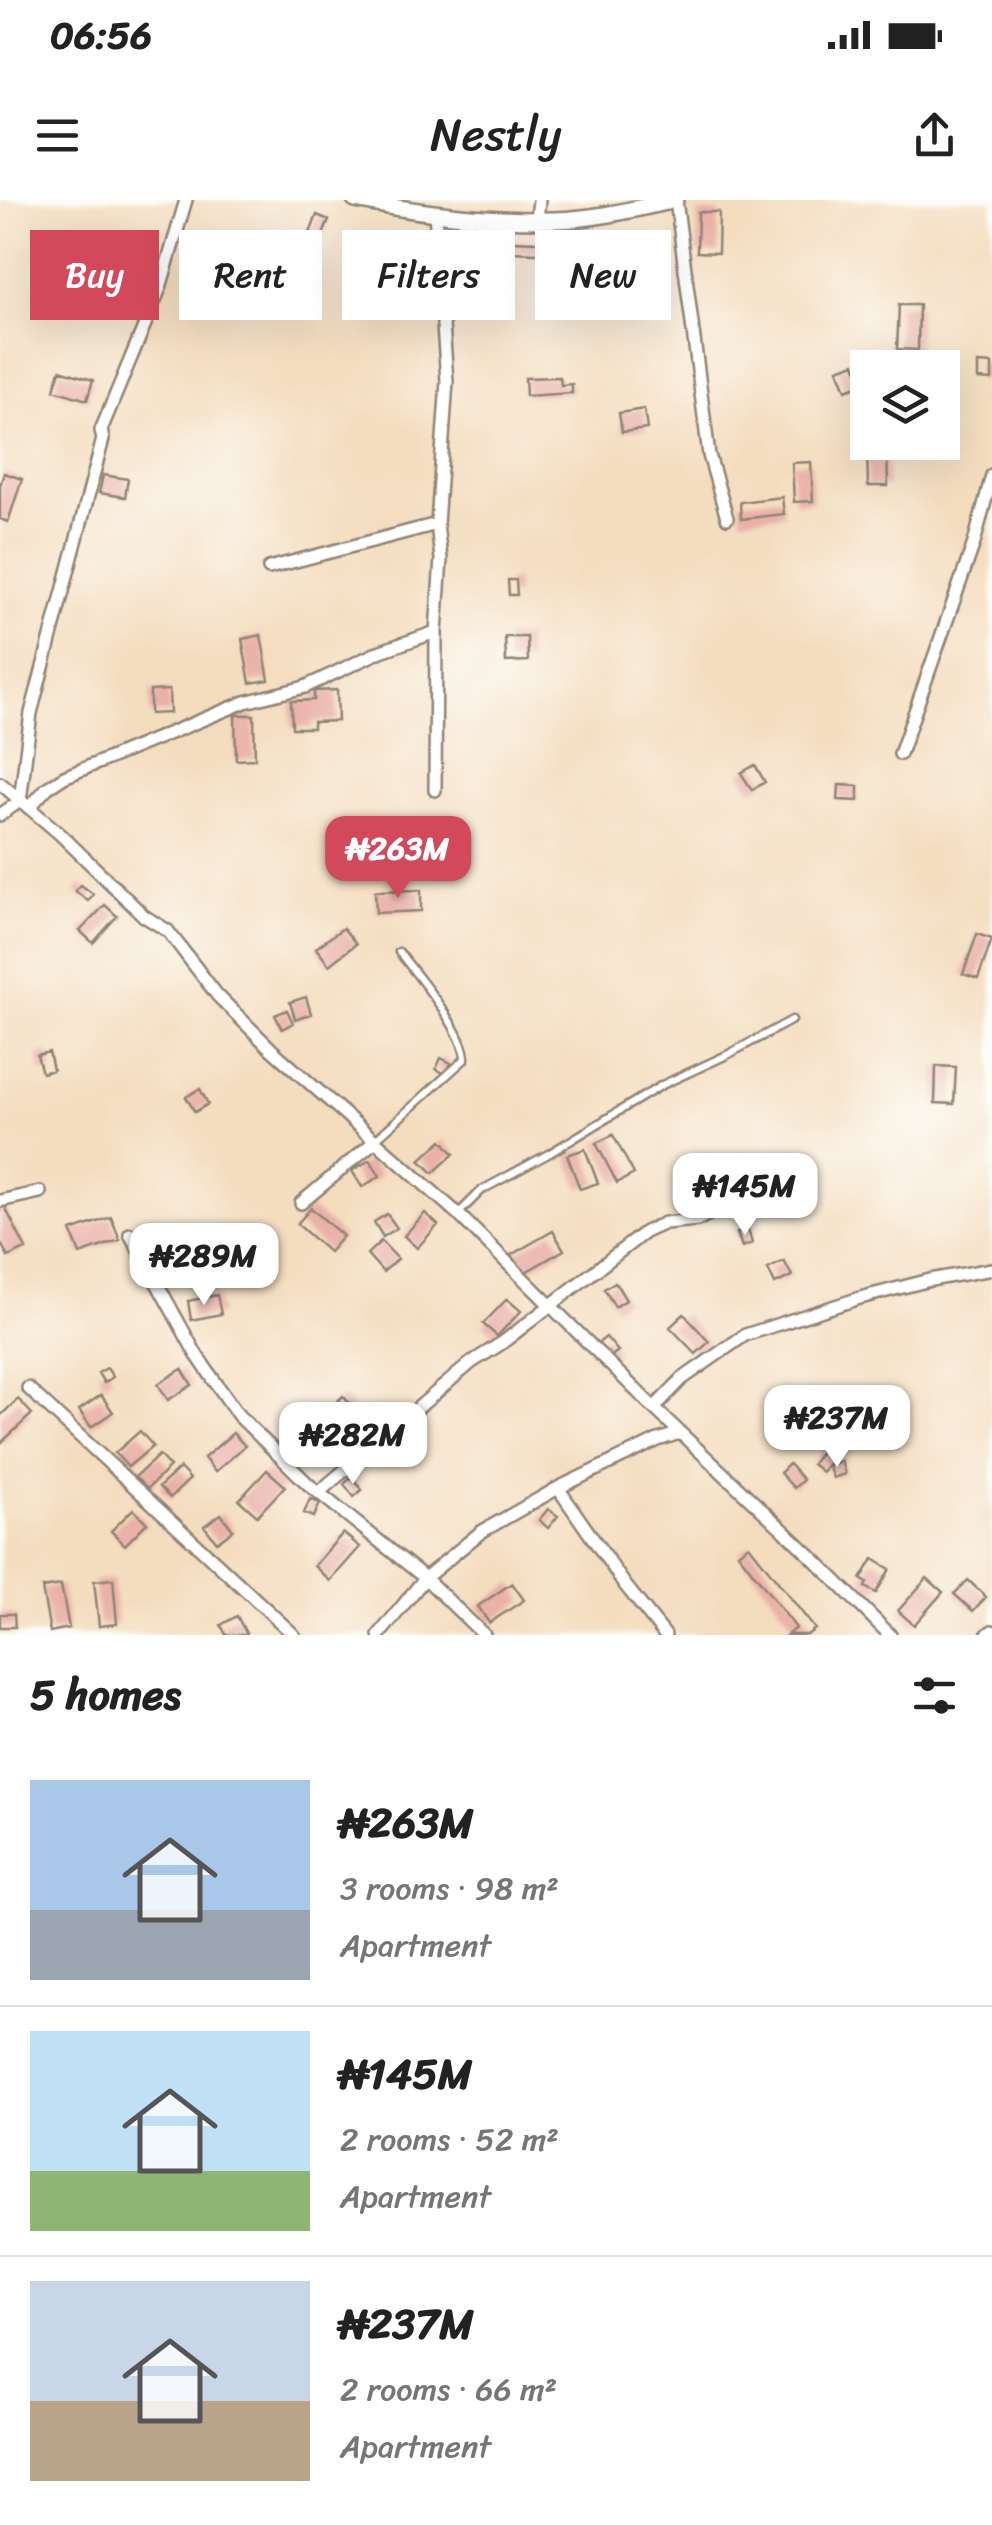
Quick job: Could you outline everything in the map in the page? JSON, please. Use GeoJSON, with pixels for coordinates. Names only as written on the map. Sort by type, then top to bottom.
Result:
{"type":"FeatureCollection","features":[{"type":"Feature","properties":{"kind":"street"},"geometry":{"type":"LineString","coordinates":[[25,804],[31,712],[101,430],[160,288],[186,200]]}},
{"type":"Feature","properties":{"kind":"street"},"geometry":{"type":"LineString","coordinates":[[355,200],[435,212],[556,220],[623,212],[676,200],[709,455],[728,518]]}},
{"type":"Feature","properties":{"kind":"street"},"geometry":{"type":"LineString","coordinates":[[537,219],[539,200]]}},
{"type":"Feature","properties":{"kind":"street"},"geometry":{"type":"LineString","coordinates":[[435,212],[447,381],[437,524],[441,559],[436,632],[435,790]]}},
{"type":"Feature","properties":{"kind":"street"},"geometry":{"type":"LineString","coordinates":[[900,754],[974,543],[992,475]]}},
{"type":"Feature","properties":{"kind":"street"},"geometry":{"type":"LineString","coordinates":[[269,568],[437,524]]}},
{"type":"Feature","properties":{"kind":"street"},"geometry":{"type":"LineString","coordinates":[[0,815],[25,804],[64,777],[245,702],[305,688],[381,650],[436,632]]}},
{"type":"Feature","properties":{"kind":"street"},"geometry":{"type":"LineString","coordinates":[[0,783],[60,834],[144,916],[168,932],[218,995],[271,1049],[458,1214],[890,1635]]}},
{"type":"Feature","properties":{"kind":"street"},"geometry":{"type":"LineString","coordinates":[[301,1203],[374,1142]]}},
{"type":"Feature","properties":{"kind":"street"},"geometry":{"type":"LineString","coordinates":[[319,1492],[472,1362],[646,1232],[665,1223],[697,1220],[752,1192],[800,1177]]}},
{"type":"Feature","properties":{"kind":"street"},"geometry":{"type":"LineString","coordinates":[[0,1200],[40,1192]]}},
{"type":"Feature","properties":{"kind":"street"},"geometry":{"type":"LineString","coordinates":[[130,1234],[187,1339],[238,1415],[308,1484],[425,1578],[484,1635]]}},
{"type":"Feature","properties":{"kind":"street"},"geometry":{"type":"LineString","coordinates":[[654,1408],[682,1379],[745,1336],[860,1298],[992,1269]]}},
{"type":"Feature","properties":{"kind":"street"},"geometry":{"type":"LineString","coordinates":[[28,1388],[294,1635]]}},
{"type":"Feature","properties":{"kind":"street"},"geometry":{"type":"LineString","coordinates":[[379,1635],[425,1578],[480,1532],[558,1488],[680,1432]]}},
{"type":"Feature","properties":{"kind":"street"},"geometry":{"type":"LineString","coordinates":[[558,1488],[664,1635]]}},
{"type":"Feature","properties":{"kind":"lane"},"geometry":{"type":"LineString","coordinates":[[374,1142],[465,1059],[465,1048],[456,1031],[399,952]]}},
{"type":"Feature","properties":{"kind":"lane"},"geometry":{"type":"LineString","coordinates":[[458,1214],[482,1190],[662,1085],[792,1020]]}},
{"type":"Feature","properties":{"kind":"building"},"geometry":{"type":"Polygon","coordinates":[[[698,212],[719,212],[718,253],[697,252],[698,212]]]}},
{"type":"Feature","properties":{"kind":"building"},"geometry":{"type":"Polygon","coordinates":[[[317,215],[329,220],[322,238],[322,230],[311,230],[317,215]]]}},
{"type":"Feature","properties":{"kind":"building"},"geometry":{"type":"Polygon","coordinates":[[[515,241],[535,242],[535,253],[515,252],[515,241]]]}},
{"type":"Feature","properties":{"kind":"building"},"geometry":{"type":"Polygon","coordinates":[[[899,305],[919,305],[918,350],[897,349],[899,305]]]}},
{"type":"Feature","properties":{"kind":"building"},"geometry":{"type":"Polygon","coordinates":[[[978,363],[992,364],[992,380],[978,379],[978,363]]]}},
{"type":"Feature","properties":{"kind":"building"},"geometry":{"type":"Polygon","coordinates":[[[850,365],[850,389],[846,390],[838,369],[850,365]]]}},
{"type":"Feature","properties":{"kind":"building"},"geometry":{"type":"Polygon","coordinates":[[[60,370],[93,380],[87,400],[54,390],[60,370]]]}},
{"type":"Feature","properties":{"kind":"building"},"geometry":{"type":"Polygon","coordinates":[[[560,377],[561,385],[572,384],[572,393],[526,396],[525,378],[560,377]]]}},
{"type":"Feature","properties":{"kind":"building"},"geometry":{"type":"Polygon","coordinates":[[[644,409],[647,429],[622,432],[619,413],[644,409]]]}},
{"type":"Feature","properties":{"kind":"building"},"geometry":{"type":"Polygon","coordinates":[[[867,460],[887,460],[888,486],[868,486],[867,460]]]}},
{"type":"Feature","properties":{"kind":"building"},"geometry":{"type":"Polygon","coordinates":[[[811,462],[813,501],[794,502],[792,463],[811,462]]]}},
{"type":"Feature","properties":{"kind":"building"},"geometry":{"type":"Polygon","coordinates":[[[4,473],[22,479],[8,522],[0,519],[4,473]]]}},
{"type":"Feature","properties":{"kind":"building"},"geometry":{"type":"Polygon","coordinates":[[[103,475],[128,479],[125,497],[99,493],[103,475]]]}},
{"type":"Feature","properties":{"kind":"building"},"geometry":{"type":"Polygon","coordinates":[[[782,497],[784,514],[741,519],[740,502],[782,497]]]}},
{"type":"Feature","properties":{"kind":"building"},"geometry":{"type":"Polygon","coordinates":[[[508,580],[516,580],[517,595],[509,595],[508,580]]]}},
{"type":"Feature","properties":{"kind":"building"},"geometry":{"type":"Polygon","coordinates":[[[261,635],[269,680],[250,683],[242,639],[261,635]]]}},
{"type":"Feature","properties":{"kind":"building"},"geometry":{"type":"Polygon","coordinates":[[[505,637],[527,637],[528,661],[506,662],[505,637]]]}},
{"type":"Feature","properties":{"kind":"building"},"geometry":{"type":"Polygon","coordinates":[[[169,690],[170,713],[150,714],[150,691],[169,690]]]}},
{"type":"Feature","properties":{"kind":"building"},"geometry":{"type":"Polygon","coordinates":[[[337,690],[338,721],[313,722],[313,728],[292,728],[291,701],[314,700],[314,691],[337,690]]]}},
{"type":"Feature","properties":{"kind":"building"},"geometry":{"type":"Polygon","coordinates":[[[235,715],[254,715],[255,759],[236,760],[235,715]]]}},
{"type":"Feature","properties":{"kind":"building"},"geometry":{"type":"Polygon","coordinates":[[[755,765],[765,782],[752,790],[741,773],[755,765]]]}},
{"type":"Feature","properties":{"kind":"building"},"geometry":{"type":"Polygon","coordinates":[[[839,785],[858,786],[858,801],[838,800],[839,785]]]}},
{"type":"Feature","properties":{"kind":"building"},"geometry":{"type":"Polygon","coordinates":[[[81,885],[93,894],[88,901],[75,891],[81,885]]]}},
{"type":"Feature","properties":{"kind":"building"},"geometry":{"type":"Polygon","coordinates":[[[421,890],[421,911],[376,913],[375,891],[421,890]]]}},
{"type":"Feature","properties":{"kind":"building"},"geometry":{"type":"Polygon","coordinates":[[[105,905],[117,916],[93,943],[80,931],[105,905]]]}},
{"type":"Feature","properties":{"kind":"building"},"geometry":{"type":"Polygon","coordinates":[[[343,928],[356,944],[329,965],[316,948],[343,928]]]}},
{"type":"Feature","properties":{"kind":"building"},"geometry":{"type":"Polygon","coordinates":[[[977,934],[992,939],[978,979],[963,974],[977,934]]]}},
{"type":"Feature","properties":{"kind":"building"},"geometry":{"type":"Polygon","coordinates":[[[306,997],[311,1014],[295,1019],[290,1002],[306,997]]]}},
{"type":"Feature","properties":{"kind":"building"},"geometry":{"type":"Polygon","coordinates":[[[287,1010],[293,1023],[282,1029],[275,1015],[287,1010]]]}},
{"type":"Feature","properties":{"kind":"building"},"geometry":{"type":"Polygon","coordinates":[[[49,1052],[53,1070],[42,1073],[37,1055],[49,1052]]]}},
{"type":"Feature","properties":{"kind":"building"},"geometry":{"type":"Polygon","coordinates":[[[441,1058],[451,1063],[446,1074],[436,1069],[441,1058]]]}},
{"type":"Feature","properties":{"kind":"building"},"geometry":{"type":"Polygon","coordinates":[[[936,1066],[956,1067],[954,1104],[935,1103],[936,1066]]]}},
{"type":"Feature","properties":{"kind":"building"},"geometry":{"type":"Polygon","coordinates":[[[200,1089],[208,1104],[195,1112],[186,1097],[200,1089]]]}},
{"type":"Feature","properties":{"kind":"building"},"geometry":{"type":"Polygon","coordinates":[[[613,1135],[634,1174],[617,1183],[596,1143],[613,1135]]]}},
{"type":"Feature","properties":{"kind":"building"},"geometry":{"type":"Polygon","coordinates":[[[442,1140],[454,1154],[433,1173],[420,1160],[442,1140]]]}},
{"type":"Feature","properties":{"kind":"building"},"geometry":{"type":"Polygon","coordinates":[[[585,1149],[598,1183],[580,1189],[567,1155],[585,1149]]]}},
{"type":"Feature","properties":{"kind":"building"},"geometry":{"type":"Polygon","coordinates":[[[370,1160],[380,1176],[362,1187],[352,1171],[370,1160]]]}},
{"type":"Feature","properties":{"kind":"building"},"geometry":{"type":"Polygon","coordinates":[[[3,1203],[26,1249],[8,1257],[0,1241],[3,1203]]]}},
{"type":"Feature","properties":{"kind":"building"},"geometry":{"type":"Polygon","coordinates":[[[311,1208],[343,1236],[329,1252],[297,1224],[311,1208]]]}},
{"type":"Feature","properties":{"kind":"building"},"geometry":{"type":"Polygon","coordinates":[[[425,1213],[438,1225],[417,1248],[404,1236],[425,1213]]]}},
{"type":"Feature","properties":{"kind":"building"},"geometry":{"type":"Polygon","coordinates":[[[387,1214],[397,1228],[383,1237],[374,1222],[387,1214]]]}},
{"type":"Feature","properties":{"kind":"building"},"geometry":{"type":"Polygon","coordinates":[[[111,1217],[120,1240],[80,1254],[71,1231],[111,1217]]]}},
{"type":"Feature","properties":{"kind":"building"},"geometry":{"type":"Polygon","coordinates":[[[748,1229],[752,1243],[742,1247],[737,1233],[748,1229]]]}},
{"type":"Feature","properties":{"kind":"building"},"geometry":{"type":"Polygon","coordinates":[[[553,1231],[564,1250],[522,1274],[511,1255],[553,1231]]]}},
{"type":"Feature","properties":{"kind":"building"},"geometry":{"type":"Polygon","coordinates":[[[381,1241],[398,1259],[383,1272],[367,1254],[381,1241]]]}},
{"type":"Feature","properties":{"kind":"building"},"geometry":{"type":"Polygon","coordinates":[[[784,1261],[792,1276],[775,1284],[768,1269],[784,1261]]]}},
{"type":"Feature","properties":{"kind":"building"},"geometry":{"type":"Polygon","coordinates":[[[615,1282],[626,1300],[615,1307],[604,1289],[615,1282]]]}},
{"type":"Feature","properties":{"kind":"building"},"geometry":{"type":"Polygon","coordinates":[[[217,1295],[221,1314],[191,1320],[188,1301],[217,1295]]]}},
{"type":"Feature","properties":{"kind":"building"},"geometry":{"type":"Polygon","coordinates":[[[507,1299],[521,1311],[497,1336],[483,1324],[507,1299]]]}},
{"type":"Feature","properties":{"kind":"building"},"geometry":{"type":"Polygon","coordinates":[[[684,1314],[709,1342],[696,1354],[670,1327],[684,1314]]]}},
{"type":"Feature","properties":{"kind":"building"},"geometry":{"type":"Polygon","coordinates":[[[606,1337],[618,1351],[609,1358],[597,1344],[606,1337]]]}},
{"type":"Feature","properties":{"kind":"building"},"geometry":{"type":"Polygon","coordinates":[[[107,1368],[113,1377],[104,1383],[98,1373],[107,1368]]]}},
{"type":"Feature","properties":{"kind":"building"},"geometry":{"type":"Polygon","coordinates":[[[182,1369],[192,1385],[168,1400],[158,1384],[182,1369]]]}},
{"type":"Feature","properties":{"kind":"building"},"geometry":{"type":"Polygon","coordinates":[[[101,1395],[113,1412],[91,1427],[79,1410],[101,1395]]]}},
{"type":"Feature","properties":{"kind":"building"},"geometry":{"type":"Polygon","coordinates":[[[343,1396],[369,1425],[354,1439],[328,1410],[343,1396]]]}},
{"type":"Feature","properties":{"kind":"building"},"geometry":{"type":"Polygon","coordinates":[[[18,1399],[32,1414],[0,1444],[0,1416],[18,1399]]]}},
{"type":"Feature","properties":{"kind":"building"},"geometry":{"type":"Polygon","coordinates":[[[401,1428],[418,1446],[403,1459],[387,1442],[401,1428]]]}},
{"type":"Feature","properties":{"kind":"building"},"geometry":{"type":"Polygon","coordinates":[[[140,1431],[153,1446],[128,1467],[115,1453],[140,1431]]]}},
{"type":"Feature","properties":{"kind":"building"},"geometry":{"type":"Polygon","coordinates":[[[233,1433],[245,1446],[215,1472],[204,1458],[233,1433]]]}},
{"type":"Feature","properties":{"kind":"building"},"geometry":{"type":"Polygon","coordinates":[[[822,1450],[833,1458],[822,1472],[812,1464],[822,1450]]]}},
{"type":"Feature","properties":{"kind":"building"},"geometry":{"type":"Polygon","coordinates":[[[159,1455],[170,1467],[147,1489],[135,1477],[159,1455]]]}},
{"type":"Feature","properties":{"kind":"building"},"geometry":{"type":"Polygon","coordinates":[[[841,1461],[845,1474],[833,1478],[828,1466],[841,1461]]]}},
{"type":"Feature","properties":{"kind":"building"},"geometry":{"type":"Polygon","coordinates":[[[789,1464],[803,1480],[794,1488],[780,1473],[789,1464]]]}},
{"type":"Feature","properties":{"kind":"building"},"geometry":{"type":"Polygon","coordinates":[[[180,1468],[190,1479],[170,1498],[159,1487],[180,1468]]]}},
{"type":"Feature","properties":{"kind":"building"},"geometry":{"type":"Polygon","coordinates":[[[267,1470],[285,1486],[257,1516],[239,1500],[267,1470]]]}},
{"type":"Feature","properties":{"kind":"building"},"geometry":{"type":"Polygon","coordinates":[[[352,1477],[362,1490],[354,1497],[344,1484],[352,1477]]]}},
{"type":"Feature","properties":{"kind":"building"},"geometry":{"type":"Polygon","coordinates":[[[310,1499],[320,1503],[314,1517],[304,1513],[310,1499]]]}},
{"type":"Feature","properties":{"kind":"building"},"geometry":{"type":"Polygon","coordinates":[[[133,1509],[147,1523],[125,1545],[111,1531],[133,1509]]]}},
{"type":"Feature","properties":{"kind":"building"},"geometry":{"type":"Polygon","coordinates":[[[548,1509],[558,1516],[548,1528],[539,1520],[548,1509]]]}},
{"type":"Feature","properties":{"kind":"building"},"geometry":{"type":"Polygon","coordinates":[[[221,1514],[233,1530],[217,1542],[204,1526],[221,1514]]]}},
{"type":"Feature","properties":{"kind":"building"},"geometry":{"type":"Polygon","coordinates":[[[343,1533],[360,1547],[330,1581],[314,1566],[343,1533]]]}},
{"type":"Feature","properties":{"kind":"building"},"geometry":{"type":"Polygon","coordinates":[[[749,1545],[815,1629],[807,1635],[787,1635],[796,1628],[738,1553],[749,1545]]]}},
{"type":"Feature","properties":{"kind":"building"},"geometry":{"type":"Polygon","coordinates":[[[873,1559],[890,1569],[876,1593],[865,1587],[867,1583],[861,1579],[873,1559]]]}},
{"type":"Feature","properties":{"kind":"building"},"geometry":{"type":"Polygon","coordinates":[[[927,1578],[943,1592],[914,1625],[898,1611],[927,1578]]]}},
{"type":"Feature","properties":{"kind":"building"},"geometry":{"type":"Polygon","coordinates":[[[113,1579],[117,1624],[99,1626],[94,1581],[113,1579]]]}},
{"type":"Feature","properties":{"kind":"building"},"geometry":{"type":"Polygon","coordinates":[[[968,1580],[986,1597],[973,1611],[954,1594],[968,1580]]]}},
{"type":"Feature","properties":{"kind":"building"},"geometry":{"type":"Polygon","coordinates":[[[512,1583],[524,1600],[489,1623],[478,1606],[512,1583]]]}},
{"type":"Feature","properties":{"kind":"building"},"geometry":{"type":"Polygon","coordinates":[[[61,1585],[69,1628],[50,1632],[42,1588],[61,1585]]]}},
{"type":"Feature","properties":{"kind":"building"},"geometry":{"type":"Polygon","coordinates":[[[0,1614],[14,1614],[15,1627],[0,1627],[0,1614]]]}},
{"type":"Feature","properties":{"kind":"building"},"geometry":{"type":"Polygon","coordinates":[[[237,1616],[247,1635],[226,1635],[221,1625],[237,1616]]]}}]}
